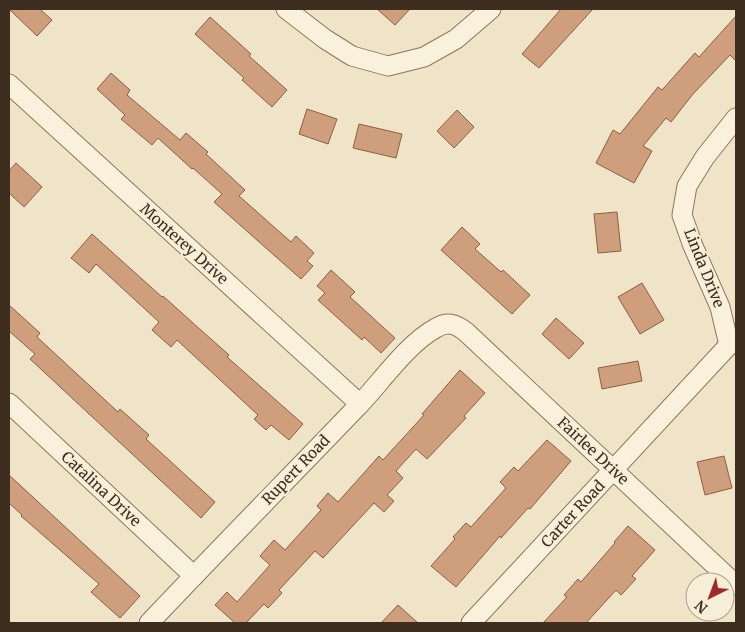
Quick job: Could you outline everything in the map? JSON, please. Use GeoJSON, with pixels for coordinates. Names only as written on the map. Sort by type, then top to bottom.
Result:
{"type":"FeatureCollection","features":[{"type":"Feature","properties":{"kind":"street"},"geometry":{"type":"LineString","coordinates":[[286,9],[325,39],[352,56],[388,66],[424,57],[456,39],[491,9]]}},
{"type":"Feature","properties":{"kind":"street","name":"Monterey Drive"},"geometry":{"type":"LineString","coordinates":[[9,84],[360,404]]}},
{"type":"Feature","properties":{"kind":"street","name":"Linda Drive"},"geometry":{"type":"LineString","coordinates":[[733,348],[720,307],[682,215],[687,186],[705,157],[736,118]]}},
{"type":"Feature","properties":{"kind":"street","name":"Rupert Road"},"geometry":{"type":"LineString","coordinates":[[148,623],[360,404],[417,341],[435,328],[447,324]]}},
{"type":"Feature","properties":{"kind":"street","name":"Fairlee Drive"},"geometry":{"type":"LineString","coordinates":[[447,324],[457,325],[466,332],[736,585]]}},
{"type":"Feature","properties":{"kind":"street","name":"Carter Road"},"geometry":{"type":"LineString","coordinates":[[471,623],[614,470],[733,348]]}},
{"type":"Feature","properties":{"kind":"street","name":"Catalina Drive"},"geometry":{"type":"LineString","coordinates":[[9,402],[194,576]]}},
{"type":"Feature","properties":{"kind":"building"},"geometry":{"type":"Polygon","coordinates":[[[9,9],[40,9],[52,20],[37,36],[9,9]]]}},
{"type":"Feature","properties":{"kind":"building"},"geometry":{"type":"Polygon","coordinates":[[[377,9],[410,9],[395,25],[377,9]]]}},
{"type":"Feature","properties":{"kind":"building"},"geometry":{"type":"Polygon","coordinates":[[[561,9],[593,9],[539,68],[522,54],[561,9]]]}},
{"type":"Feature","properties":{"kind":"building"},"geometry":{"type":"Polygon","coordinates":[[[736,16],[736,61],[730,55],[693,94],[671,122],[666,118],[643,146],[652,151],[634,183],[596,163],[613,130],[620,134],[658,87],[662,90],[695,53],[699,57],[736,16]]]}},
{"type":"Feature","properties":{"kind":"building"},"geometry":{"type":"Polygon","coordinates":[[[210,17],[287,90],[272,107],[242,80],[244,78],[195,34],[210,17]]]}},
{"type":"Feature","properties":{"kind":"building"},"geometry":{"type":"Polygon","coordinates":[[[111,73],[130,90],[127,95],[180,140],[186,133],[208,152],[206,154],[245,190],[239,196],[291,242],[296,236],[314,253],[307,261],[313,266],[301,279],[214,202],[222,194],[193,168],[158,138],[152,145],[121,119],[125,115],[97,89],[111,73]]]}},
{"type":"Feature","properties":{"kind":"building"},"geometry":{"type":"Polygon","coordinates":[[[307,109],[337,119],[328,144],[299,134],[307,109]]]}},
{"type":"Feature","properties":{"kind":"building"},"geometry":{"type":"Polygon","coordinates":[[[457,110],[474,127],[454,148],[437,131],[457,110]]]}},
{"type":"Feature","properties":{"kind":"building"},"geometry":{"type":"Polygon","coordinates":[[[359,124],[402,134],[396,158],[353,148],[359,124]]]}},
{"type":"Feature","properties":{"kind":"building"},"geometry":{"type":"Polygon","coordinates":[[[16,163],[42,187],[24,207],[9,193],[9,171],[16,163]]]}},
{"type":"Feature","properties":{"kind":"building"},"geometry":{"type":"Polygon","coordinates":[[[617,212],[621,251],[598,253],[594,214],[617,212]]]}},
{"type":"Feature","properties":{"kind":"building"},"geometry":{"type":"Polygon","coordinates":[[[462,227],[480,244],[475,249],[501,272],[503,270],[530,295],[512,314],[441,250],[462,227]]]}},
{"type":"Feature","properties":{"kind":"building"},"geometry":{"type":"Polygon","coordinates":[[[92,234],[229,355],[227,357],[303,424],[289,440],[271,425],[266,430],[254,419],[258,415],[177,340],[171,347],[152,330],[159,322],[96,264],[89,273],[71,258],[92,234]]]}},
{"type":"Feature","properties":{"kind":"building"},"geometry":{"type":"Polygon","coordinates":[[[331,270],[355,292],[350,297],[395,338],[381,353],[364,337],[362,340],[318,300],[325,293],[317,286],[331,270]]]}},
{"type":"Feature","properties":{"kind":"building"},"geometry":{"type":"Polygon","coordinates":[[[642,283],[664,320],[640,334],[618,297],[642,283]]]}},
{"type":"Feature","properties":{"kind":"building"},"geometry":{"type":"Polygon","coordinates":[[[9,305],[40,333],[37,337],[118,412],[120,409],[149,435],[146,439],[215,502],[201,518],[30,359],[35,354],[9,331],[9,305]]]}},
{"type":"Feature","properties":{"kind":"building"},"geometry":{"type":"Polygon","coordinates":[[[556,318],[584,343],[569,359],[542,334],[556,318]]]}},
{"type":"Feature","properties":{"kind":"building"},"geometry":{"type":"Polygon","coordinates":[[[638,361],[642,381],[602,389],[598,368],[638,361]]]}},
{"type":"Feature","properties":{"kind":"building"},"geometry":{"type":"Polygon","coordinates":[[[460,370],[485,393],[464,416],[466,418],[427,459],[416,449],[396,471],[403,478],[387,495],[394,501],[384,512],[374,503],[323,558],[315,551],[279,590],[282,593],[268,608],[264,604],[246,623],[235,623],[215,605],[227,592],[237,602],[270,565],[260,556],[274,540],[285,550],[321,510],[317,506],[328,493],[338,502],[379,456],[383,460],[424,415],[422,414],[460,370]]]}},
{"type":"Feature","properties":{"kind":"building"},"geometry":{"type":"Polygon","coordinates":[[[547,440],[571,461],[530,509],[528,508],[501,538],[500,536],[456,587],[431,566],[455,539],[453,537],[466,523],[471,527],[506,488],[500,482],[514,467],[518,471],[547,440]]]}},
{"type":"Feature","properties":{"kind":"building"},"geometry":{"type":"Polygon","coordinates":[[[724,456],[732,488],[705,495],[697,462],[724,456]]]}},
{"type":"Feature","properties":{"kind":"building"},"geometry":{"type":"Polygon","coordinates":[[[9,475],[140,596],[120,618],[91,592],[99,584],[21,516],[9,503],[9,475]]]}},
{"type":"Feature","properties":{"kind":"building"},"geometry":{"type":"Polygon","coordinates":[[[628,526],[655,550],[632,576],[636,579],[621,595],[616,590],[586,623],[543,623],[567,597],[564,595],[578,579],[581,582],[628,526]]]}},
{"type":"Feature","properties":{"kind":"building"},"geometry":{"type":"Polygon","coordinates":[[[398,605],[418,623],[381,623],[398,605]]]}}]}
